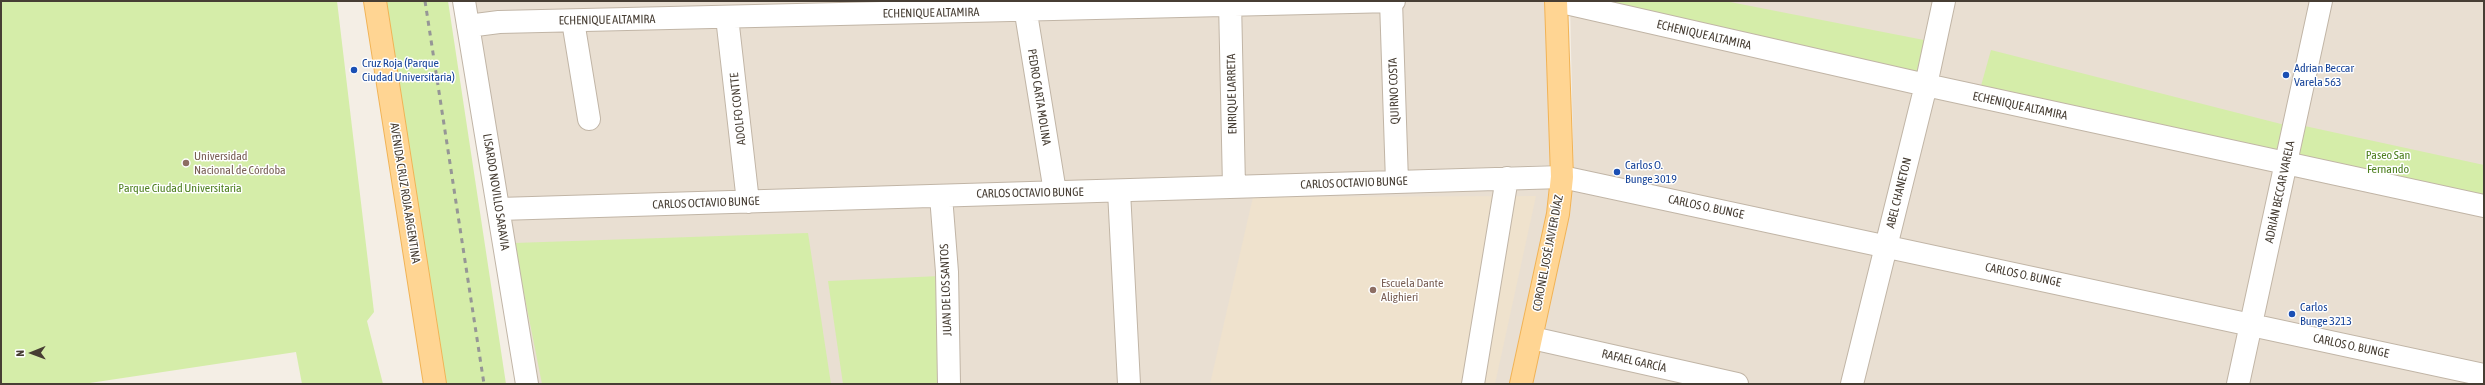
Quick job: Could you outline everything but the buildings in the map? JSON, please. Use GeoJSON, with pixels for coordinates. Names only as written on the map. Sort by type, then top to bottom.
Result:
{"type":"FeatureCollection","features":[{"type":"Feature","properties":{"kind":"main road","name":"AVENIDA CRUZ ROJA ARGENTINA"},"geometry":{"type":"LineString","coordinates":[[375,1],[435,384]]}},
{"type":"Feature","properties":{"kind":"main road","name":"CORONEL JOSÉ JAVIER DÍAZ"},"geometry":{"type":"LineString","coordinates":[[1521,384],[1558,214],[1562,176],[1556,1]]}},
{"type":"Feature","properties":{"kind":"street","name":"LISARDO NOVILLO SARAVIA"},"geometry":{"type":"LineString","coordinates":[[464,1],[527,384]]}},
{"type":"Feature","properties":{"kind":"street","name":"ECHENIQUE ALTAMIRA"},"geometry":{"type":"LineString","coordinates":[[468,26],[499,22],[573,21],[680,10],[727,17],[809,9],[1230,2],[1392,1]]}},
{"type":"Feature","properties":{"kind":"street","name":"QUIRNO COSTA"},"geometry":{"type":"LineString","coordinates":[[1392,1],[1396,182]]}},
{"type":"Feature","properties":{"kind":"street","name":"ECHENIQUE ALTAMIRA"},"geometry":{"type":"LineString","coordinates":[[1556,1],[1926,85],[2484,206]]}},
{"type":"Feature","properties":{"kind":"street","name":"ABEL CHANETON"},"geometry":{"type":"LineString","coordinates":[[1852,384],[1926,85],[1944,1]]}},
{"type":"Feature","properties":{"kind":"street","name":"ADRIÁN BECCAR VARELA"},"geometry":{"type":"LineString","coordinates":[[2238,384],[2321,1]]}},
{"type":"Feature","properties":{"kind":"street","name":"ENRIQUE LARRETA"},"geometry":{"type":"LineString","coordinates":[[1230,2],[1234,187]]}},
{"type":"Feature","properties":{"kind":"street","name":"PEDRO CARTA MOLINA"},"geometry":{"type":"LineString","coordinates":[[1024,6],[1055,192]]}},
{"type":"Feature","properties":{"kind":"street","name":"ADOLFO CONTTE"},"geometry":{"type":"LineString","coordinates":[[727,17],[748,202]]}},
{"type":"Feature","properties":{"kind":"street"},"geometry":{"type":"LineString","coordinates":[[573,21],[589,119]]}},
{"type":"Feature","properties":{"kind":"street","name":"CARLOS OCTAVIO BUNGE"},"geometry":{"type":"LineString","coordinates":[[499,209],[1119,191],[1562,176]]}},
{"type":"Feature","properties":{"kind":"street","name":"CARLOS O. BUNGE"},"geometry":{"type":"LineString","coordinates":[[1562,176],[2484,375]]}},
{"type":"Feature","properties":{"kind":"street"},"geometry":{"type":"LineString","coordinates":[[1473,384],[1506,178]]}},
{"type":"Feature","properties":{"kind":"street"},"geometry":{"type":"LineString","coordinates":[[1119,191],[1129,384]]}},
{"type":"Feature","properties":{"kind":"street","name":"JUAN DE LOS SANTOS"},"geometry":{"type":"LineString","coordinates":[[941,196],[946,272],[949,384]]}},
{"type":"Feature","properties":{"kind":"street","name":"RAFAEL GARCÍA"},"geometry":{"type":"LineString","coordinates":[[1532,338],[1737,384]]}},
{"type":"Feature","properties":{"kind":"shaded area"},"geometry":{"type":"Polygon","coordinates":[[[473,1],[1549,1],[1553,165],[506,202],[473,1]]]}},
{"type":"Feature","properties":{"kind":"shaded area"},"geometry":{"type":"Polygon","coordinates":[[[1570,1],[2484,1],[2484,384],[535,384],[506,219],[1574,188],[1570,1]]]}},
{"type":"Feature","properties":{"kind":"shaded area","name":"Escuela Dante Alighieri"},"geometry":{"type":"Polygon","coordinates":[[[1536,196],[1495,384],[1210,384],[1253,197],[1536,196]]]}},
{"type":"Feature","properties":{"kind":"green space","name":"Parque Ciudad Universitaria"},"geometry":{"type":"Polygon","coordinates":[[[1,1],[337,1],[374,312],[367,321],[383,384],[302,384],[296,352],[83,384],[1,384],[1,1]]]}},
{"type":"Feature","properties":{"kind":"green space"},"geometry":{"type":"Polygon","coordinates":[[[382,1],[448,1],[506,384],[446,384],[382,1]]]}},
{"type":"Feature","properties":{"kind":"green space"},"geometry":{"type":"Polygon","coordinates":[[[1587,1],[1725,1],[1929,41],[1918,75],[1587,1]]]}},
{"type":"Feature","properties":{"kind":"green space"},"geometry":{"type":"Polygon","coordinates":[[[1991,50],[2285,125],[2280,153],[1979,93],[1991,50]]]}},
{"type":"Feature","properties":{"kind":"green space","name":"Paseo San Fernando"},"geometry":{"type":"Polygon","coordinates":[[[2300,125],[2484,165],[2484,199],[2293,158],[2300,125]]]}},
{"type":"Feature","properties":{"kind":"green space"},"geometry":{"type":"Polygon","coordinates":[[[808,233],[831,384],[542,384],[514,243],[808,233]]]}},
{"type":"Feature","properties":{"kind":"green space"},"geometry":{"type":"Polygon","coordinates":[[[940,276],[940,384],[843,384],[828,281],[940,276]]]}},
{"type":"Feature","properties":{"kind":"railway"},"geometry":{"type":"LineString","coordinates":[[425,1],[484,384]]}},
{"type":"Feature","properties":{"kind":"place","name":"Cruz Roja (Parque Ciudad Universitaria)"},"geometry":{"type":"Point","coordinates":[354,70]}},
{"type":"Feature","properties":{"kind":"place","name":"Adrian Beccar Varela 563"},"geometry":{"type":"Point","coordinates":[2286,75]}},
{"type":"Feature","properties":{"kind":"place","name":"Universidad Nacional de Córdoba"},"geometry":{"type":"Point","coordinates":[186,163]}},
{"type":"Feature","properties":{"kind":"place","name":"Carlos O. Bunge 3019"},"geometry":{"type":"Point","coordinates":[1617,172]}},
{"type":"Feature","properties":{"kind":"place","name":"Escuela Dante Alighieri"},"geometry":{"type":"Point","coordinates":[1373,290]}},
{"type":"Feature","properties":{"kind":"place","name":"Carlos Bunge 3213"},"geometry":{"type":"Point","coordinates":[2292,314]}}]}
